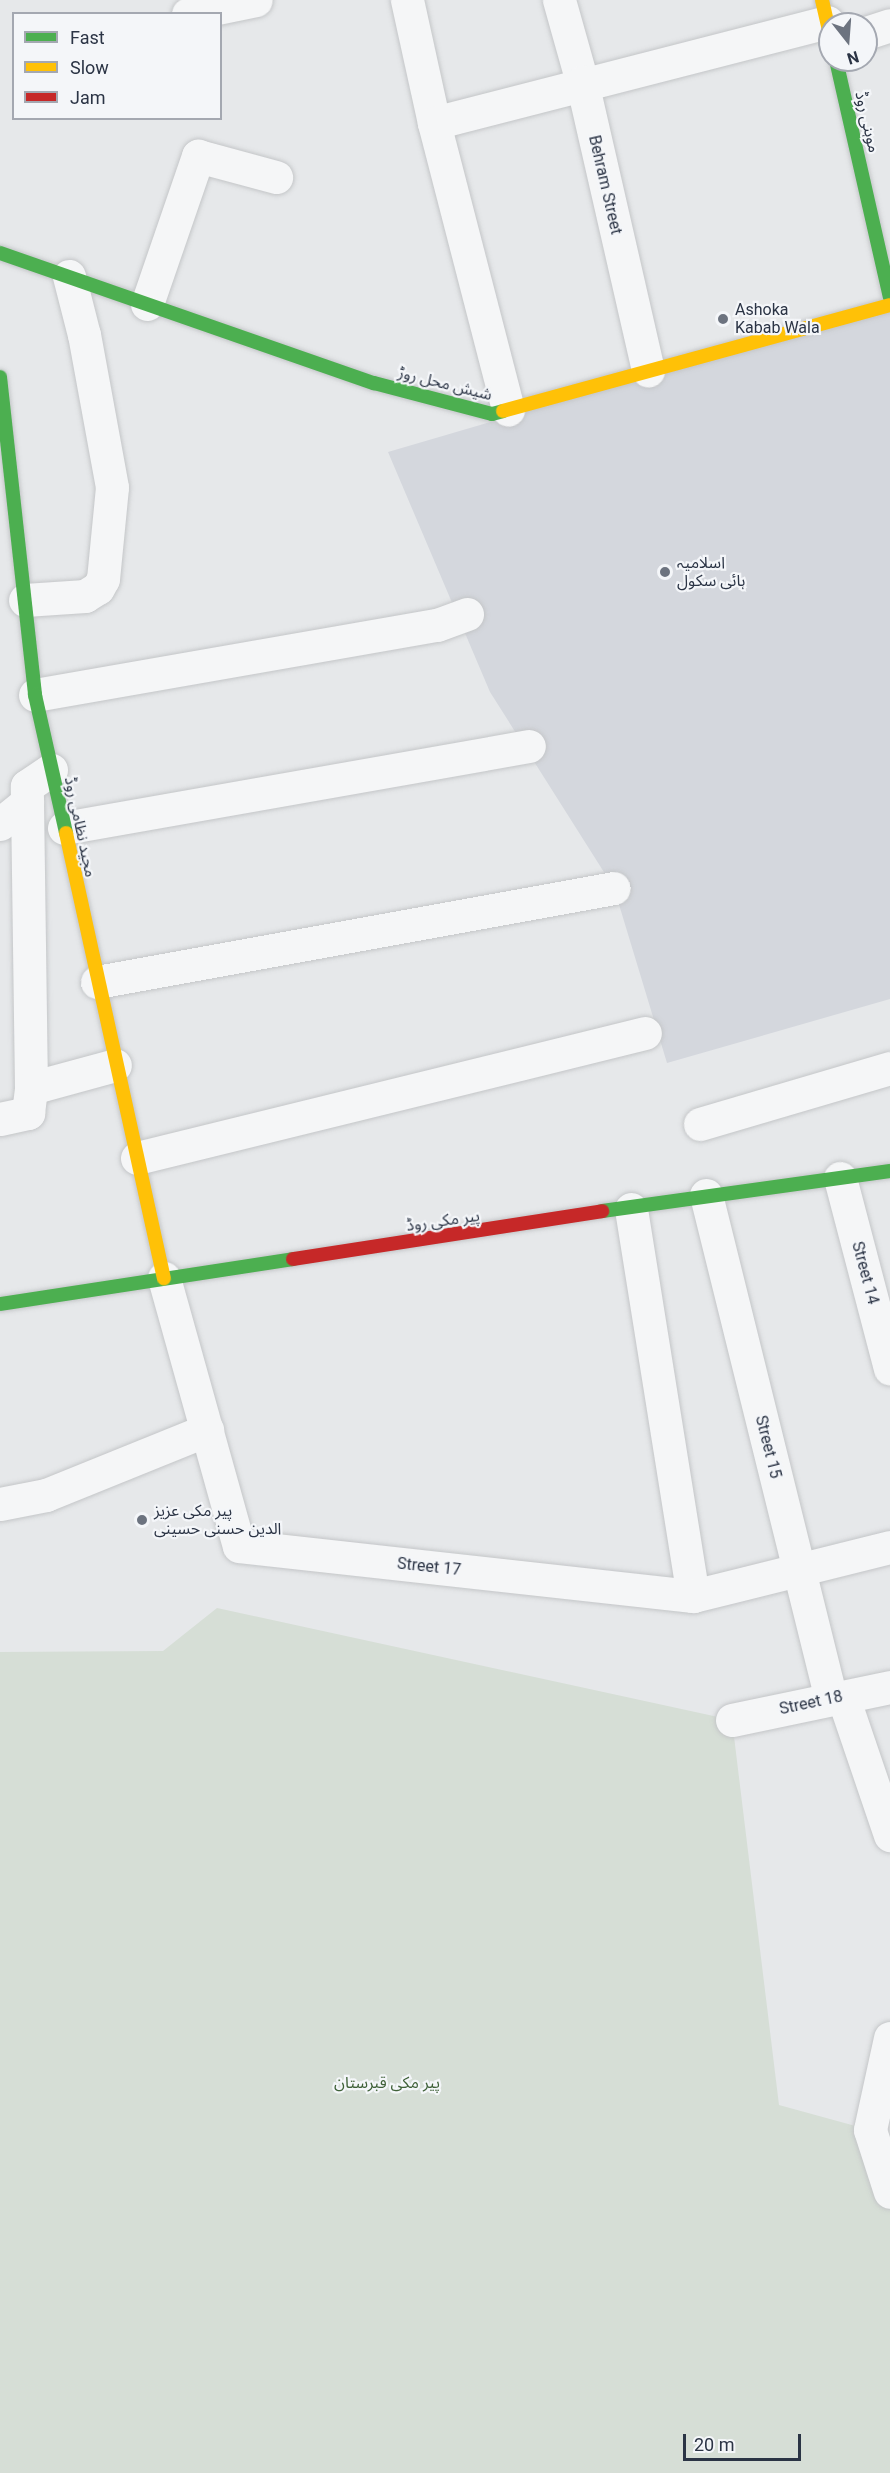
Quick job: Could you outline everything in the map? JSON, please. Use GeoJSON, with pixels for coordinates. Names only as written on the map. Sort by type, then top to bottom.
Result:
{"type":"FeatureCollection","features":[{"type":"Feature","properties":{"kind":"street"},"geometry":{"type":"LineString","coordinates":[[198,12],[256,0]]}},
{"type":"Feature","properties":{"kind":"street"},"geometry":{"type":"LineString","coordinates":[[407,0],[434,123],[508,410]]}},
{"type":"Feature","properties":{"kind":"street","name":"Behram Street"},"geometry":{"type":"LineString","coordinates":[[559,0],[582,82],[648,371]]}},
{"type":"Feature","properties":{"kind":"street"},"geometry":{"type":"LineString","coordinates":[[434,123],[818,21]]}},
{"type":"Feature","properties":{"kind":"street","name":"موہنی روڈ"},"geometry":{"type":"LineString","coordinates":[[839,72],[882,229],[890,297]]}},
{"type":"Feature","properties":{"kind":"street"},"geometry":{"type":"LineString","coordinates":[[147,304],[198,156],[276,177]]}},
{"type":"Feature","properties":{"kind":"street","name":"شیش محل روڑ"},"geometry":{"type":"LineString","coordinates":[[0,253],[374,383],[492,414],[890,305]]}},
{"type":"Feature","properties":{"kind":"street"},"geometry":{"type":"LineString","coordinates":[[25,600],[86,596],[98,588],[103,579],[112,487],[84,335],[69,276]]}},
{"type":"Feature","properties":{"kind":"street","name":"مجید نظامی روڈ"},"geometry":{"type":"LineString","coordinates":[[0,377],[6,467],[25,600],[35,695],[115,1065],[164,1278]]}},
{"type":"Feature","properties":{"kind":"street"},"geometry":{"type":"LineString","coordinates":[[35,695],[437,625],[466,614]]}},
{"type":"Feature","properties":{"kind":"street"},"geometry":{"type":"LineString","coordinates":[[63,828],[529,746]]}},
{"type":"Feature","properties":{"kind":"street"},"geometry":{"type":"LineString","coordinates":[[0,1119],[28,1113],[31,1088],[27,786],[51,770]]}},
{"type":"Feature","properties":{"kind":"street"},"geometry":{"type":"LineString","coordinates":[[0,824],[27,802]]}},
{"type":"Feature","properties":{"kind":"street"},"geometry":{"type":"LineString","coordinates":[[97,982],[614,888]]}},
{"type":"Feature","properties":{"kind":"street"},"geometry":{"type":"LineString","coordinates":[[137,1158],[645,1033]]}},
{"type":"Feature","properties":{"kind":"street"},"geometry":{"type":"LineString","coordinates":[[31,1088],[115,1065]]}},
{"type":"Feature","properties":{"kind":"street"},"geometry":{"type":"LineString","coordinates":[[700,1124],[890,1068]]}},
{"type":"Feature","properties":{"kind":"street","name":"پیر مکی روڈ"},"geometry":{"type":"LineString","coordinates":[[0,1304],[631,1209],[706,1195],[890,1171]]}},
{"type":"Feature","properties":{"kind":"street","name":"Street 14"},"geometry":{"type":"LineString","coordinates":[[840,1178],[890,1369]]}},
{"type":"Feature","properties":{"kind":"street","name":"Street 15"},"geometry":{"type":"LineString","coordinates":[[706,1195],[798,1569],[837,1698],[890,1835]]}},
{"type":"Feature","properties":{"kind":"street"},"geometry":{"type":"LineString","coordinates":[[631,1209],[693,1596]]}},
{"type":"Feature","properties":{"kind":"street","name":"Street 17"},"geometry":{"type":"LineString","coordinates":[[164,1278],[239,1546],[693,1596],[890,1547]]}},
{"type":"Feature","properties":{"kind":"street"},"geometry":{"type":"LineString","coordinates":[[0,1504],[46,1495],[207,1430]]}},
{"type":"Feature","properties":{"kind":"street","name":"Street 18"},"geometry":{"type":"LineString","coordinates":[[732,1720],[890,1687]]}},
{"type":"Feature","properties":{"kind":"street"},"geometry":{"type":"LineString","coordinates":[[890,2038],[870,2130],[890,2192]]}},
{"type":"Feature","properties":{"kind":"shaded area","name":"اسلامیہ ہائی سکول"},"geometry":{"type":"Polygon","coordinates":[[[890,305],[890,999],[667,1063],[614,888],[490,692],[388,452],[890,305]]]}},
{"type":"Feature","properties":{"kind":"green space","name":"پیر مکی قبرستان"},"geometry":{"type":"Polygon","coordinates":[[[217,1608],[732,1720],[779,2105],[870,2130],[890,2192],[890,2473],[0,2473],[0,1652],[163,1651],[217,1608]]]}},
{"type":"Feature","properties":{"kind":"traffic: fast"},"geometry":{"type":"LineString","coordinates":[[839,72],[890,297]]}},
{"type":"Feature","properties":{"kind":"traffic: fast"},"geometry":{"type":"LineString","coordinates":[[0,253],[374,383],[492,414],[503,411]]}},
{"type":"Feature","properties":{"kind":"traffic: fast"},"geometry":{"type":"LineString","coordinates":[[0,377],[35,695],[66,833]]}},
{"type":"Feature","properties":{"kind":"traffic: fast"},"geometry":{"type":"LineString","coordinates":[[602,1211],[890,1171]]}},
{"type":"Feature","properties":{"kind":"traffic: fast"},"geometry":{"type":"LineString","coordinates":[[0,1304],[293,1259]]}},
{"type":"Feature","properties":{"kind":"traffic: slow"},"geometry":{"type":"LineString","coordinates":[[822,0],[825,12]]}},
{"type":"Feature","properties":{"kind":"traffic: slow"},"geometry":{"type":"LineString","coordinates":[[503,411],[890,305]]}},
{"type":"Feature","properties":{"kind":"traffic: slow"},"geometry":{"type":"LineString","coordinates":[[66,833],[164,1278]]}},
{"type":"Feature","properties":{"kind":"traffic: jam"},"geometry":{"type":"LineString","coordinates":[[293,1259],[602,1211]]}},
{"type":"Feature","properties":{"kind":"place","name":"Ashoka Kabab Wala"},"geometry":{"type":"Point","coordinates":[723,319]}},
{"type":"Feature","properties":{"kind":"place","name":"اسلامیہ ہائی سکول"},"geometry":{"type":"Point","coordinates":[665,572]}},
{"type":"Feature","properties":{"kind":"place","name":"پیر مکی عزیز الدین حسنی حسینی"},"geometry":{"type":"Point","coordinates":[142,1520]}}]}
